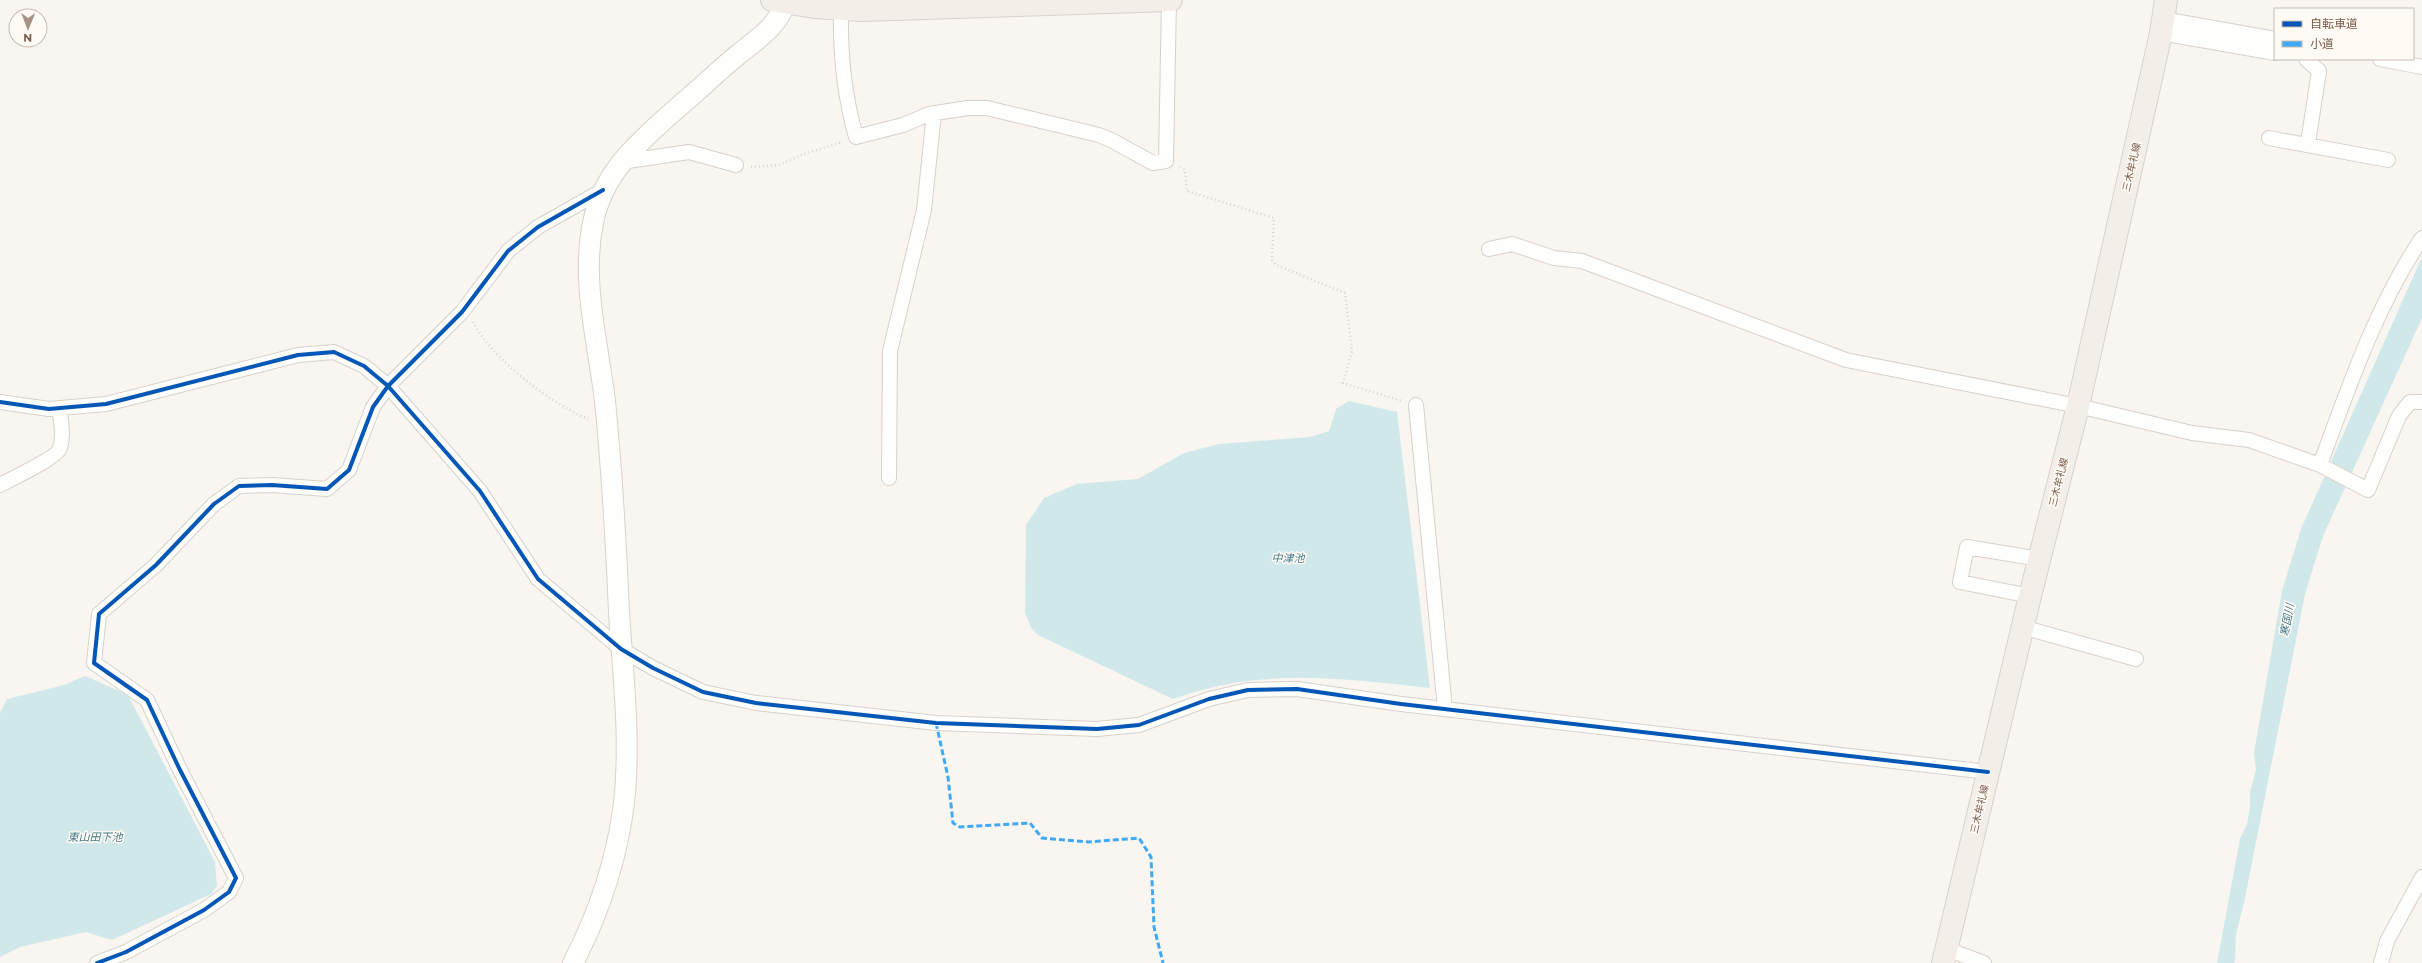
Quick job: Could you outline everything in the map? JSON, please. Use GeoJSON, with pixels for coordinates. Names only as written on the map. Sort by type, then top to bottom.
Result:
{"type":"FeatureCollection","features":[{"type":"Feature","properties":{"kind":"main road"},"geometry":{"type":"LineString","coordinates":[[782,1],[814,7],[862,10],[1170,0]]}},
{"type":"Feature","properties":{"kind":"main road","name":"三木牟礼線"},"geometry":{"type":"LineString","coordinates":[[1945,956],[2022,627],[2078,406],[2163,17]]}},
{"type":"Feature","properties":{"kind":"street"},"geometry":{"type":"LineString","coordinates":[[841,8],[840,43],[844,79],[856,137],[903,125],[934,113],[968,108],[987,108],[1099,136],[1114,141],[1153,163],[1166,162],[1170,0]]}},
{"type":"Feature","properties":{"kind":"street"},"geometry":{"type":"LineString","coordinates":[[572,963],[585,940],[609,877],[618,839],[626,766],[621,648],[607,426],[595,336],[589,262],[593,220],[603,190],[620,162],[651,131],[738,54],[772,28],[782,1]]}},
{"type":"Feature","properties":{"kind":"street"},"geometry":{"type":"LineString","coordinates":[[2163,17],[2274,39]]}},
{"type":"Feature","properties":{"kind":"street"},"geometry":{"type":"LineString","coordinates":[[2163,17],[2274,53]]}},
{"type":"Feature","properties":{"kind":"street"},"geometry":{"type":"LineString","coordinates":[[2307,60],[2319,71],[2308,143]]}},
{"type":"Feature","properties":{"kind":"street"},"geometry":{"type":"LineString","coordinates":[[2385,60],[2422,67]]}},
{"type":"Feature","properties":{"kind":"street"},"geometry":{"type":"LineString","coordinates":[[889,478],[890,351],[924,210],[934,113]]}},
{"type":"Feature","properties":{"kind":"street"},"geometry":{"type":"LineString","coordinates":[[2269,138],[2308,143],[2388,160]]}},
{"type":"Feature","properties":{"kind":"street"},"geometry":{"type":"LineString","coordinates":[[620,162],[689,152],[736,165]]}},
{"type":"Feature","properties":{"kind":"street"},"geometry":{"type":"LineString","coordinates":[[97,963],[126,952],[204,910],[229,892],[236,878],[179,768],[147,700],[94,663],[99,614],[156,566],[214,504],[239,486],[272,485],[327,489],[349,470],[373,407],[388,386],[466,307],[508,251],[538,227],[603,190]]}},
{"type":"Feature","properties":{"kind":"street"},"geometry":{"type":"LineString","coordinates":[[2320,465],[2346,395],[2392,288],[2405,263],[2422,238]]}},
{"type":"Feature","properties":{"kind":"street"},"geometry":{"type":"LineString","coordinates":[[1489,249],[1512,244],[1554,258],[1582,261],[1846,360],[2078,406],[2192,432],[2249,440],[2320,465],[2361,485],[2368,490],[2399,416],[2410,402],[2422,402]]}},
{"type":"Feature","properties":{"kind":"street"},"geometry":{"type":"LineString","coordinates":[[0,402],[59,408],[106,404],[298,355],[334,352],[364,366],[388,386],[480,491],[538,579],[621,648],[653,668],[703,692],[756,703],[936,723],[1104,728],[1139,725],[1209,699],[1248,690],[1297,689],[1445,709],[1988,772]]}},
{"type":"Feature","properties":{"kind":"street"},"geometry":{"type":"LineString","coordinates":[[1416,405],[1445,709]]}},
{"type":"Feature","properties":{"kind":"street"},"geometry":{"type":"LineString","coordinates":[[0,485],[27,469],[48,460],[60,450],[63,436],[59,408]]}},
{"type":"Feature","properties":{"kind":"street"},"geometry":{"type":"LineString","coordinates":[[2030,596],[1960,582],[1966,547],[2039,559]]}},
{"type":"Feature","properties":{"kind":"street"},"geometry":{"type":"LineString","coordinates":[[2022,627],[2136,659]]}},
{"type":"Feature","properties":{"kind":"street"},"geometry":{"type":"LineString","coordinates":[[2381,963],[2387,941],[2422,877]]}},
{"type":"Feature","properties":{"kind":"street"},"geometry":{"type":"LineString","coordinates":[[1945,956],[1984,963]]}},
{"type":"Feature","properties":{"kind":"path"},"geometry":{"type":"LineString","coordinates":[[736,165],[760,168],[779,165],[804,154],[856,137]]}},
{"type":"Feature","properties":{"kind":"path"},"geometry":{"type":"LineString","coordinates":[[1166,162],[1186,170],[1187,191],[1274,218],[1272,260],[1276,265],[1345,293],[1352,351],[1343,383],[1416,405]]}},
{"type":"Feature","properties":{"kind":"path"},"geometry":{"type":"LineString","coordinates":[[466,307],[475,325],[490,346],[512,368],[545,396],[569,411],[607,426]]}},
{"type":"Feature","properties":{"kind":"water","name":"寒国川"},"geometry":{"type":"Polygon","coordinates":[[[2422,257],[2422,318],[2323,536],[2305,594],[2245,898],[2236,934],[2235,961],[2234,963],[2217,963],[2240,839],[2247,824],[2250,808],[2250,792],[2256,770],[2254,753],[2282,591],[2301,529],[2422,257]]]}},
{"type":"Feature","properties":{"kind":"water","name":"中津池"},"geometry":{"type":"Polygon","coordinates":[[[1349,401],[1397,412],[1430,688],[1332,679],[1269,679],[1238,682],[1206,689],[1173,699],[1038,635],[1032,629],[1025,613],[1026,525],[1044,498],[1077,484],[1138,479],[1184,453],[1219,444],[1310,437],[1329,431],[1336,409],[1349,401]]]}},
{"type":"Feature","properties":{"kind":"water","name":"東山田下池"},"geometry":{"type":"Polygon","coordinates":[[[85,676],[128,695],[215,862],[217,886],[211,894],[112,940],[86,932],[20,947],[0,957],[0,713],[7,699],[64,685],[85,676]]]}},
{"type":"Feature","properties":{"kind":"marked path"},"geometry":{"type":"LineString","coordinates":[[936,723],[948,777],[953,823],[960,827],[1030,823],[1042,838],[1088,842],[1139,838],[1151,857],[1154,927],[1163,963]]}},
{"type":"Feature","properties":{"kind":"cycle path"},"geometry":{"type":"LineString","coordinates":[[97,963],[126,952],[204,910],[229,892],[236,878],[179,768],[147,700],[94,663],[99,614],[156,565],[214,504],[239,486],[272,485],[327,489],[349,470],[373,407],[388,386],[462,312],[508,251],[538,227],[603,190]]}},
{"type":"Feature","properties":{"kind":"cycle path"},"geometry":{"type":"LineString","coordinates":[[0,402],[49,409],[106,404],[298,355],[334,352],[364,366],[388,386],[480,491],[538,579],[621,649],[653,668],[703,692],[756,703],[936,723],[1097,729],[1139,725],[1209,699],[1248,690],[1297,689],[1401,704],[1988,772]]}}]}
